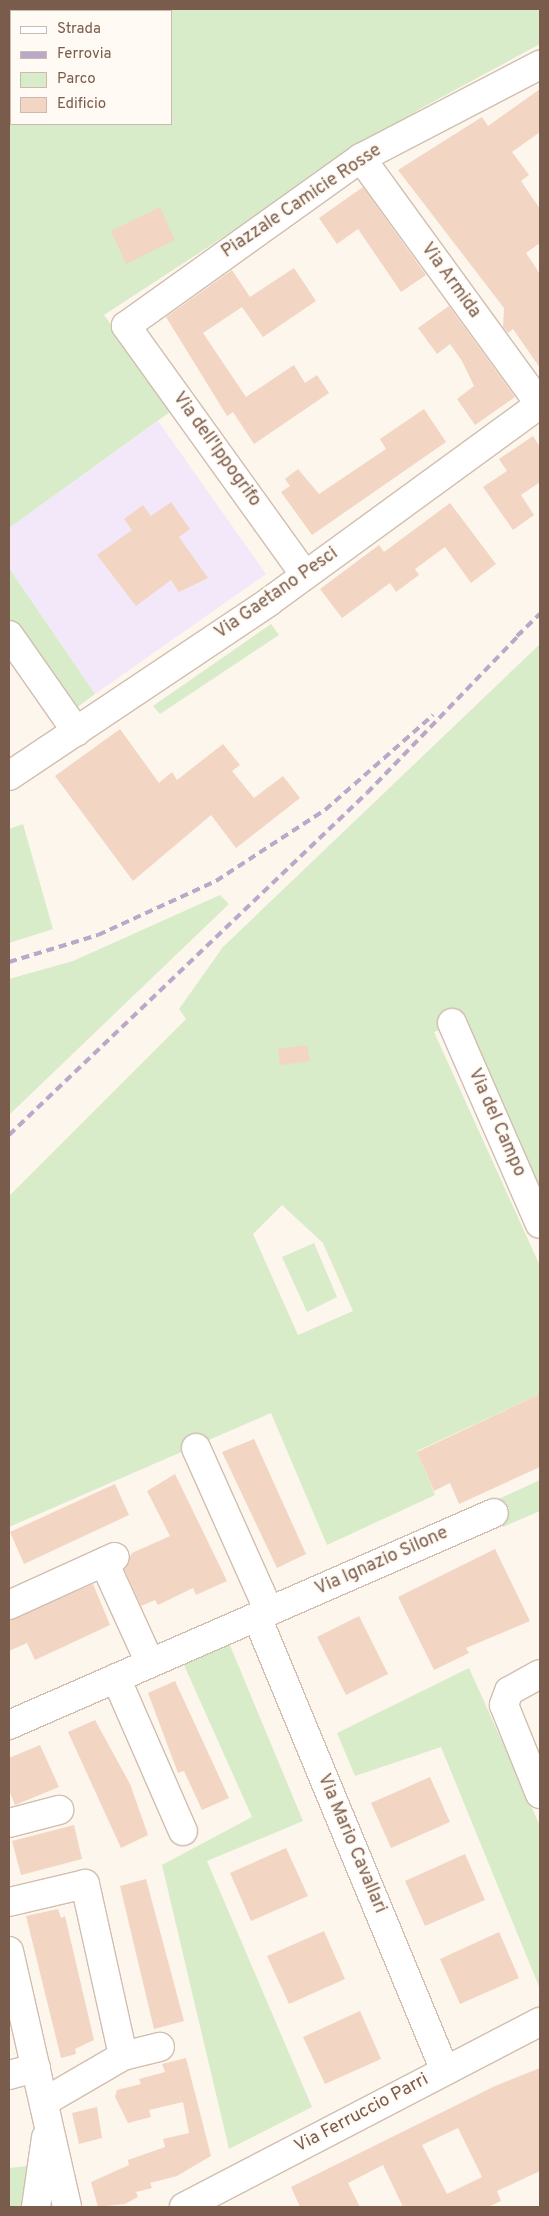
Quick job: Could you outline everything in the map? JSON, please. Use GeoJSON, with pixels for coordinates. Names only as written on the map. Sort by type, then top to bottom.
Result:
{"type":"FeatureCollection","features":[{"type":"Feature","properties":{"kind":"street","name":"Piazzale Camicie Rosse"},"geometry":{"type":"LineString","coordinates":[[126,326],[360,158],[540,64]]}},
{"type":"Feature","properties":{"kind":"street","name":"Via Armida"},"geometry":{"type":"LineString","coordinates":[[360,158],[540,404]]}},
{"type":"Feature","properties":{"kind":"street","name":"Via dell'Ippogrifo"},"geometry":{"type":"LineString","coordinates":[[126,326],[305,575]]}},
{"type":"Feature","properties":{"kind":"street","name":"Via Gaetano Pesci"},"geometry":{"type":"LineString","coordinates":[[9,776],[305,575],[540,404]]}},
{"type":"Feature","properties":{"kind":"street"},"geometry":{"type":"LineString","coordinates":[[9,636],[76,732]]}},
{"type":"Feature","properties":{"kind":"street","name":"Via del Campo"},"geometry":{"type":"LineString","coordinates":[[452,1023],[540,1224]]}},
{"type":"Feature","properties":{"kind":"street"},"geometry":{"type":"LineString","coordinates":[[196,1448],[263,1614]]}},
{"type":"Feature","properties":{"kind":"street","name":"Via Ignazio Silone"},"geometry":{"type":"LineString","coordinates":[[9,1725],[494,1513]]}},
{"type":"Feature","properties":{"kind":"street"},"geometry":{"type":"LineString","coordinates":[[9,1605],[110,1560],[150,1664]]}},
{"type":"Feature","properties":{"kind":"street","name":"Via Mario Cavallari"},"geometry":{"type":"LineString","coordinates":[[263,1614],[446,2071]]}},
{"type":"Feature","properties":{"kind":"street"},"geometry":{"type":"LineString","coordinates":[[540,1674],[515,1686],[504,1705],[540,1794]]}},
{"type":"Feature","properties":{"kind":"street"},"geometry":{"type":"LineString","coordinates":[[116,1678],[183,1832]]}},
{"type":"Feature","properties":{"kind":"street"},"geometry":{"type":"LineString","coordinates":[[9,1823],[59,1810]]}},
{"type":"Feature","properties":{"kind":"street"},"geometry":{"type":"LineString","coordinates":[[9,1902],[85,1884],[123,2056]]}},
{"type":"Feature","properties":{"kind":"street"},"geometry":{"type":"LineString","coordinates":[[9,1950],[67,2207]]}},
{"type":"Feature","properties":{"kind":"street","name":"Via Ferruccio Parri"},"geometry":{"type":"LineString","coordinates":[[184,2207],[540,2022]]}},
{"type":"Feature","properties":{"kind":"street"},"geometry":{"type":"LineString","coordinates":[[36,2207],[46,2112],[123,2056],[160,2047]]}},
{"type":"Feature","properties":{"kind":"street"},"geometry":{"type":"LineString","coordinates":[[9,2075],[36,2068]]}},
{"type":"Feature","properties":{"kind":"shaded area"},"geometry":{"type":"Polygon","coordinates":[[[158,421],[266,574],[95,694],[9,568],[9,528],[158,421]]]}},
{"type":"Feature","properties":{"kind":"green space"},"geometry":{"type":"Polygon","coordinates":[[[9,9],[540,9],[540,44],[418,110],[104,315],[174,409],[9,528],[9,9]]]}},
{"type":"Feature","properties":{"kind":"green space"},"geometry":{"type":"Polygon","coordinates":[[[9,568],[95,694],[71,712],[9,623],[9,568]]]}},
{"type":"Feature","properties":{"kind":"green space"},"geometry":{"type":"Polygon","coordinates":[[[271,624],[279,635],[160,714],[153,706],[271,624]]]}},
{"type":"Feature","properties":{"kind":"green space"},"geometry":{"type":"Polygon","coordinates":[[[540,644],[540,1189],[464,1022],[434,1032],[540,1266],[540,1394],[417,1451],[435,1495],[327,1545],[271,1413],[9,1527],[9,1196],[186,1019],[179,1009],[223,947],[540,644]],[[282,1205],[253,1234],[298,1335],[353,1311],[323,1243],[282,1205]]]}},
{"type":"Feature","properties":{"kind":"green space"},"geometry":{"type":"Polygon","coordinates":[[[23,824],[53,929],[9,943],[9,829],[23,824]]]}},
{"type":"Feature","properties":{"kind":"green space"},"geometry":{"type":"Polygon","coordinates":[[[220,895],[229,904],[9,1115],[9,979],[73,961],[220,895]]]}},
{"type":"Feature","properties":{"kind":"green space"},"geometry":{"type":"Polygon","coordinates":[[[314,1243],[337,1297],[307,1312],[282,1257],[314,1243]]]}},
{"type":"Feature","properties":{"kind":"green space"},"geometry":{"type":"Polygon","coordinates":[[[540,1480],[540,1511],[503,1527],[492,1502],[540,1480]]]}},
{"type":"Feature","properties":{"kind":"green space"},"geometry":{"type":"Polygon","coordinates":[[[229,1643],[303,1821],[207,1861],[312,2107],[229,2149],[162,1865],[252,1817],[184,1665],[229,1643]]]}},
{"type":"Feature","properties":{"kind":"green space"},"geometry":{"type":"Polygon","coordinates":[[[469,1668],[540,1826],[540,1989],[441,1747],[355,1776],[337,1733],[469,1668]]]}},
{"type":"Feature","properties":{"kind":"green space"},"geometry":{"type":"Polygon","coordinates":[[[27,2166],[21,2207],[9,2207],[9,2168],[27,2166]]]}},
{"type":"Feature","properties":{"kind":"building"},"geometry":{"type":"Polygon","coordinates":[[[540,89],[540,132],[512,152],[529,175],[521,181],[540,209],[540,243],[526,253],[540,274],[540,368],[513,329],[508,333],[503,327],[504,308],[398,170],[482,117],[488,126],[540,89]]]}},
{"type":"Feature","properties":{"kind":"building"},"geometry":{"type":"Polygon","coordinates":[[[363,187],[426,275],[401,292],[358,229],[337,244],[319,218],[363,187]]]}},
{"type":"Feature","properties":{"kind":"building"},"geometry":{"type":"Polygon","coordinates":[[[160,207],[175,240],[126,264],[111,231],[160,207]]]}},
{"type":"Feature","properties":{"kind":"building"},"geometry":{"type":"Polygon","coordinates":[[[294,268],[316,301],[263,337],[242,307],[203,333],[246,397],[294,365],[305,383],[317,375],[329,393],[254,444],[233,412],[227,416],[166,317],[232,270],[250,297],[294,268]]]}},
{"type":"Feature","properties":{"kind":"building"},"geometry":{"type":"Polygon","coordinates":[[[449,306],[515,397],[475,425],[457,399],[474,386],[462,361],[450,344],[437,354],[418,328],[449,306]]]}},
{"type":"Feature","properties":{"kind":"building"},"geometry":{"type":"Polygon","coordinates":[[[424,409],[446,442],[312,535],[281,492],[290,486],[285,479],[298,469],[319,494],[386,449],[380,439],[424,409]]]}},
{"type":"Feature","properties":{"kind":"building"},"geometry":{"type":"Polygon","coordinates":[[[533,436],[540,447],[540,482],[521,495],[534,515],[513,530],[483,487],[507,471],[499,459],[533,436]]]}},
{"type":"Feature","properties":{"kind":"building"},"geometry":{"type":"Polygon","coordinates":[[[171,502],[190,529],[179,537],[208,578],[179,592],[171,580],[136,606],[97,555],[132,530],[124,519],[143,505],[151,516],[171,502]]]}},
{"type":"Feature","properties":{"kind":"building"},"geometry":{"type":"Polygon","coordinates":[[[450,503],[496,564],[471,583],[445,547],[415,569],[419,575],[396,592],[390,583],[342,618],[320,589],[379,545],[384,552],[450,503]]]}},
{"type":"Feature","properties":{"kind":"building"},"geometry":{"type":"Polygon","coordinates":[[[120,729],[159,783],[172,772],[177,780],[223,744],[240,765],[232,771],[254,798],[283,776],[300,798],[236,848],[211,815],[133,881],[55,776],[120,729]]]}},
{"type":"Feature","properties":{"kind":"building"},"geometry":{"type":"Polygon","coordinates":[[[307,1045],[310,1061],[280,1065],[278,1049],[307,1045]]]}},
{"type":"Feature","properties":{"kind":"building"},"geometry":{"type":"Polygon","coordinates":[[[540,1394],[540,1467],[459,1504],[450,1483],[434,1491],[417,1452],[540,1394]]]}},
{"type":"Feature","properties":{"kind":"building"},"geometry":{"type":"Polygon","coordinates":[[[254,1439],[306,1554],[277,1568],[222,1452],[254,1439]]]}},
{"type":"Feature","properties":{"kind":"building"},"geometry":{"type":"Polygon","coordinates":[[[175,1474],[227,1581],[196,1595],[193,1588],[158,1605],[155,1600],[141,1606],[124,1569],[132,1553],[170,1536],[147,1491],[175,1474]]]}},
{"type":"Feature","properties":{"kind":"building"},"geometry":{"type":"Polygon","coordinates":[[[115,1484],[129,1515],[24,1564],[10,1532],[115,1484]]]}},
{"type":"Feature","properties":{"kind":"building"},"geometry":{"type":"Polygon","coordinates":[[[495,1549],[530,1621],[466,1648],[469,1653],[434,1670],[398,1597],[495,1549]]]}},
{"type":"Feature","properties":{"kind":"building"},"geometry":{"type":"Polygon","coordinates":[[[93,1584],[110,1625],[35,1660],[27,1643],[9,1651],[9,1620],[93,1584]]]}},
{"type":"Feature","properties":{"kind":"building"},"geometry":{"type":"Polygon","coordinates":[[[359,1616],[388,1674],[346,1695],[317,1637],[359,1616]]]}},
{"type":"Feature","properties":{"kind":"building"},"geometry":{"type":"Polygon","coordinates":[[[175,1681],[229,1798],[202,1810],[184,1771],[178,1773],[148,1693],[175,1681]]]}},
{"type":"Feature","properties":{"kind":"building"},"geometry":{"type":"Polygon","coordinates":[[[95,1720],[130,1784],[148,1835],[121,1848],[68,1732],[95,1720]]]}},
{"type":"Feature","properties":{"kind":"building"},"geometry":{"type":"Polygon","coordinates":[[[40,1745],[59,1787],[15,1805],[9,1790],[9,1758],[40,1745]]]}},
{"type":"Feature","properties":{"kind":"building"},"geometry":{"type":"Polygon","coordinates":[[[430,1777],[450,1822],[391,1848],[371,1803],[430,1777]]]}},
{"type":"Feature","properties":{"kind":"building"},"geometry":{"type":"Polygon","coordinates":[[[74,1825],[82,1859],[21,1875],[12,1841],[74,1825]]]}},
{"type":"Feature","properties":{"kind":"building"},"geometry":{"type":"Polygon","coordinates":[[[286,1848],[308,1896],[251,1921],[230,1873],[286,1848]]]}},
{"type":"Feature","properties":{"kind":"building"},"geometry":{"type":"Polygon","coordinates":[[[465,1854],[485,1900],[425,1926],[405,1881],[465,1854]]]}},
{"type":"Feature","properties":{"kind":"building"},"geometry":{"type":"Polygon","coordinates":[[[146,1879],[184,2021],[154,2029],[120,1886],[146,1879]]]}},
{"type":"Feature","properties":{"kind":"building"},"geometry":{"type":"Polygon","coordinates":[[[58,1909],[61,1918],[65,1916],[94,2040],[75,2049],[76,2054],[61,2058],[26,1916],[58,1909]]]}},
{"type":"Feature","properties":{"kind":"building"},"geometry":{"type":"Polygon","coordinates":[[[324,1931],[345,1979],[289,2004],[267,1956],[324,1931]]]}},
{"type":"Feature","properties":{"kind":"building"},"geometry":{"type":"Polygon","coordinates":[[[499,1932],[519,1978],[460,2004],[440,1959],[499,1932]]]}},
{"type":"Feature","properties":{"kind":"building"},"geometry":{"type":"Polygon","coordinates":[[[360,2011],[381,2059],[325,2084],[303,2037],[360,2011]]]}},
{"type":"Feature","properties":{"kind":"building"},"geometry":{"type":"Polygon","coordinates":[[[186,2058],[211,2156],[177,2176],[150,2183],[152,2188],[136,2192],[138,2197],[125,2204],[98,2207],[91,2182],[129,2165],[128,2160],[165,2147],[163,2139],[189,2133],[183,2102],[149,2110],[151,2117],[128,2123],[115,2097],[117,2090],[141,2084],[139,2079],[165,2072],[162,2064],[186,2058]]]}},
{"type":"Feature","properties":{"kind":"building"},"geometry":{"type":"Polygon","coordinates":[[[540,2068],[540,2171],[497,2191],[501,2201],[488,2207],[403,2207],[383,2165],[348,2183],[360,2207],[300,2207],[291,2187],[495,2086],[540,2068]],[[458,2128],[422,2145],[447,2194],[482,2177],[458,2128]]]}},
{"type":"Feature","properties":{"kind":"building"},"geometry":{"type":"Polygon","coordinates":[[[97,2107],[102,2138],[79,2144],[72,2113],[97,2107]]]}},
{"type":"Feature","properties":{"kind":"railway"},"geometry":{"type":"LineString","coordinates":[[517,636],[540,614]]}},
{"type":"Feature","properties":{"kind":"railway"},"geometry":{"type":"LineString","coordinates":[[9,1135],[367,793],[522,632]]}},
{"type":"Feature","properties":{"kind":"railway"},"geometry":{"type":"LineString","coordinates":[[9,962],[98,935],[216,881],[325,810],[433,715]]}}]}
